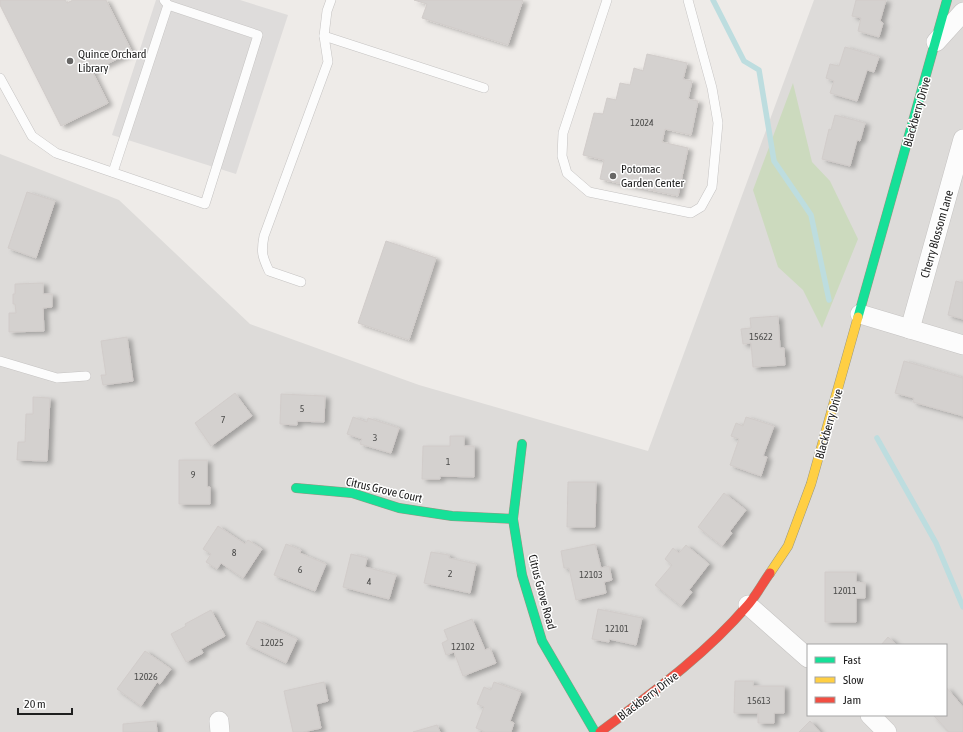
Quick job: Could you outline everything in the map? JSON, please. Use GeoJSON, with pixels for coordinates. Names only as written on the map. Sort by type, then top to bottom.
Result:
{"type":"FeatureCollection","features":[{"type":"Feature","properties":{"kind":"street","name":"Blackberry Drive"},"geometry":{"type":"LineString","coordinates":[[600,732],[675,676],[710,644],[748,605],[788,546],[811,484],[947,0]]}},
{"type":"Feature","properties":{"kind":"street","name":"Blackberry Drive"},"geometry":{"type":"LineString","coordinates":[[936,42],[963,12]]}},
{"type":"Feature","properties":{"kind":"street","name":"Cherry Blossom Lane"},"geometry":{"type":"LineString","coordinates":[[910,329],[963,139]]}},
{"type":"Feature","properties":{"kind":"street"},"geometry":{"type":"LineString","coordinates":[[860,314],[963,345]]}},
{"type":"Feature","properties":{"kind":"street","name":"Citrus Grove Road"},"geometry":{"type":"LineString","coordinates":[[522,444],[513,519],[522,574],[542,641],[595,732]]}},
{"type":"Feature","properties":{"kind":"street","name":"Citrus Grove Court"},"geometry":{"type":"LineString","coordinates":[[296,488],[352,493],[399,508],[452,516],[513,519]]}},
{"type":"Feature","properties":{"kind":"street"},"geometry":{"type":"LineString","coordinates":[[748,605],[807,657]]}},
{"type":"Feature","properties":{"kind":"street"},"geometry":{"type":"LineString","coordinates":[[871,716],[887,732]]}},
{"type":"Feature","properties":{"kind":"lane"},"geometry":{"type":"LineString","coordinates":[[301,282],[269,272],[262,249],[264,236],[328,62],[324,36],[330,0]]}},
{"type":"Feature","properties":{"kind":"lane"},"geometry":{"type":"LineString","coordinates":[[607,0],[562,133],[562,156],[567,173],[589,192],[691,214],[701,207],[712,187],[718,123],[712,88],[688,0]]}},
{"type":"Feature","properties":{"kind":"lane"},"geometry":{"type":"LineString","coordinates":[[0,78],[32,136],[56,153],[205,204],[258,35],[166,2],[113,172]]}},
{"type":"Feature","properties":{"kind":"lane"},"geometry":{"type":"LineString","coordinates":[[324,36],[484,88]]}},
{"type":"Feature","properties":{"kind":"lane"},"geometry":{"type":"LineString","coordinates":[[0,361],[57,378],[86,376]]}},
{"type":"Feature","properties":{"kind":"shaded area"},"geometry":{"type":"Polygon","coordinates":[[[156,0],[240,0],[288,15],[236,174],[112,135],[156,0]]]}},
{"type":"Feature","properties":{"kind":"shaded area"},"geometry":{"type":"Polygon","coordinates":[[[814,0],[963,0],[963,732],[0,732],[0,154],[119,200],[250,324],[419,385],[648,451],[814,0]]]}},
{"type":"Feature","properties":{"kind":"green space"},"geometry":{"type":"Polygon","coordinates":[[[793,83],[812,162],[830,181],[858,239],[822,328],[803,290],[778,267],[753,190],[793,83]]]}},
{"type":"Feature","properties":{"kind":"building","name":"Quince Orchard Library"},"geometry":{"type":"Polygon","coordinates":[[[0,0],[65,0],[67,3],[73,0],[106,0],[132,52],[92,71],[108,103],[61,126],[0,5],[0,0]]]}},
{"type":"Feature","properties":{"kind":"building"},"geometry":{"type":"Polygon","coordinates":[[[414,0],[523,0],[508,45],[422,18],[427,4],[414,0]]]}},
{"type":"Feature","properties":{"kind":"building"},"geometry":{"type":"Polygon","coordinates":[[[856,0],[886,0],[880,21],[883,23],[879,37],[858,31],[861,18],[852,16],[856,0]]]}},
{"type":"Feature","properties":{"kind":"building"},"geometry":{"type":"Polygon","coordinates":[[[845,47],[879,57],[874,72],[867,70],[857,101],[830,93],[834,81],[826,78],[830,64],[839,66],[845,47]]]}},
{"type":"Feature","properties":{"kind":"building"},"geometry":{"type":"Polygon","coordinates":[[[647,54],[687,63],[683,79],[692,81],[688,99],[698,101],[691,135],[665,129],[662,142],[688,148],[678,196],[600,179],[604,160],[583,155],[594,113],[603,114],[607,98],[616,100],[620,83],[630,85],[634,68],[643,71],[647,54]]]}},
{"type":"Feature","properties":{"kind":"building"},"geometry":{"type":"Polygon","coordinates":[[[835,115],[865,123],[860,141],[857,140],[850,166],[822,159],[829,129],[831,130],[835,115]]]}},
{"type":"Feature","properties":{"kind":"building"},"geometry":{"type":"Polygon","coordinates":[[[27,192],[55,201],[36,258],[8,248],[27,192]]]}},
{"type":"Feature","properties":{"kind":"building"},"geometry":{"type":"Polygon","coordinates":[[[386,241],[436,258],[409,340],[358,323],[386,241]]]}},
{"type":"Feature","properties":{"kind":"building"},"geometry":{"type":"Polygon","coordinates":[[[956,281],[963,283],[963,319],[948,315],[956,281]]]}},
{"type":"Feature","properties":{"kind":"building"},"geometry":{"type":"Polygon","coordinates":[[[43,283],[43,294],[52,294],[52,307],[43,308],[44,331],[9,332],[9,313],[16,313],[15,304],[13,304],[15,284],[43,283]]]}},
{"type":"Feature","properties":{"kind":"building"},"geometry":{"type":"Polygon","coordinates":[[[778,316],[780,348],[784,348],[785,365],[753,367],[751,343],[743,344],[741,329],[751,328],[750,318],[778,316]]]}},
{"type":"Feature","properties":{"kind":"building"},"geometry":{"type":"Polygon","coordinates":[[[127,337],[133,381],[103,385],[101,375],[106,375],[101,341],[127,337]]]}},
{"type":"Feature","properties":{"kind":"building"},"geometry":{"type":"Polygon","coordinates":[[[904,361],[963,378],[963,416],[913,402],[914,398],[895,393],[904,361]]]}},
{"type":"Feature","properties":{"kind":"building"},"geometry":{"type":"Polygon","coordinates":[[[235,393],[252,416],[211,446],[195,423],[235,393]]]}},
{"type":"Feature","properties":{"kind":"building"},"geometry":{"type":"Polygon","coordinates":[[[281,394],[325,396],[324,422],[297,421],[297,425],[280,424],[281,394]]]}},
{"type":"Feature","properties":{"kind":"building"},"geometry":{"type":"Polygon","coordinates":[[[33,397],[50,398],[47,461],[17,460],[18,442],[25,442],[26,414],[33,414],[33,397]]]}},
{"type":"Feature","properties":{"kind":"building"},"geometry":{"type":"Polygon","coordinates":[[[353,417],[367,422],[368,418],[399,428],[391,453],[360,444],[362,439],[347,434],[353,417]]]}},
{"type":"Feature","properties":{"kind":"building"},"geometry":{"type":"Polygon","coordinates":[[[746,417],[774,426],[763,456],[767,457],[761,476],[730,465],[739,439],[731,436],[736,423],[743,426],[746,417]]]}},
{"type":"Feature","properties":{"kind":"building"},"geometry":{"type":"Polygon","coordinates":[[[450,436],[464,436],[464,446],[474,446],[474,477],[440,476],[440,479],[422,479],[423,446],[450,446],[450,436]]]}},
{"type":"Feature","properties":{"kind":"building"},"geometry":{"type":"Polygon","coordinates":[[[179,460],[207,460],[207,487],[210,487],[210,504],[179,504],[179,460]]]}},
{"type":"Feature","properties":{"kind":"building"},"geometry":{"type":"Polygon","coordinates":[[[568,482],[596,482],[595,527],[567,527],[568,482]]]}},
{"type":"Feature","properties":{"kind":"building"},"geometry":{"type":"Polygon","coordinates":[[[724,493],[746,510],[730,531],[732,533],[722,546],[698,527],[724,493]]]}},
{"type":"Feature","properties":{"kind":"building"},"geometry":{"type":"Polygon","coordinates":[[[218,526],[245,544],[248,540],[262,549],[243,578],[221,563],[217,569],[206,562],[211,554],[203,549],[218,526]]]}},
{"type":"Feature","properties":{"kind":"building"},"geometry":{"type":"Polygon","coordinates":[[[286,544],[301,550],[300,553],[326,564],[315,591],[274,575],[286,544]]]}},
{"type":"Feature","properties":{"kind":"building"},"geometry":{"type":"Polygon","coordinates":[[[595,544],[601,568],[609,566],[612,580],[604,582],[606,593],[576,600],[569,568],[564,568],[561,551],[595,544]]]}},
{"type":"Feature","properties":{"kind":"building"},"geometry":{"type":"Polygon","coordinates":[[[686,545],[709,564],[689,590],[692,592],[681,606],[655,585],[672,565],[665,559],[673,548],[679,553],[686,545]]]}},
{"type":"Feature","properties":{"kind":"building"},"geometry":{"type":"Polygon","coordinates":[[[431,552],[449,555],[449,558],[476,564],[470,593],[424,583],[431,552]]]}},
{"type":"Feature","properties":{"kind":"building"},"geometry":{"type":"Polygon","coordinates":[[[351,554],[367,558],[365,567],[396,575],[389,599],[343,587],[351,554]]]}},
{"type":"Feature","properties":{"kind":"building"},"geometry":{"type":"Polygon","coordinates":[[[825,572],[856,572],[856,582],[865,583],[865,598],[856,598],[856,622],[825,622],[825,572]]]}},
{"type":"Feature","properties":{"kind":"building"},"geometry":{"type":"Polygon","coordinates":[[[598,609],[642,618],[636,645],[609,639],[609,642],[592,639],[598,609]]]}},
{"type":"Feature","properties":{"kind":"building"},"geometry":{"type":"Polygon","coordinates":[[[211,610],[225,636],[201,649],[203,653],[186,662],[171,634],[186,626],[185,624],[211,610]]]}},
{"type":"Feature","properties":{"kind":"building"},"geometry":{"type":"Polygon","coordinates":[[[472,619],[485,650],[490,648],[496,663],[463,676],[454,652],[446,655],[442,643],[448,640],[444,630],[472,619]]]}},
{"type":"Feature","properties":{"kind":"building"},"geometry":{"type":"Polygon","coordinates":[[[257,621],[297,639],[286,663],[246,644],[257,621]]]}},
{"type":"Feature","properties":{"kind":"building"},"geometry":{"type":"Polygon","coordinates":[[[888,637],[896,644],[882,644],[888,637]]]}},
{"type":"Feature","properties":{"kind":"building"},"geometry":{"type":"Polygon","coordinates":[[[145,651],[171,669],[160,684],[157,682],[141,706],[117,689],[145,651]]]}},
{"type":"Feature","properties":{"kind":"building"},"geometry":{"type":"Polygon","coordinates":[[[735,681],[753,681],[753,686],[784,686],[784,713],[774,713],[774,723],[758,723],[758,713],[734,713],[735,681]]]}},
{"type":"Feature","properties":{"kind":"building"},"geometry":{"type":"Polygon","coordinates":[[[324,682],[328,701],[316,704],[321,728],[303,732],[293,732],[284,691],[324,682]]]}},
{"type":"Feature","properties":{"kind":"building"},"geometry":{"type":"Polygon","coordinates":[[[494,682],[521,692],[510,721],[514,723],[511,732],[485,732],[476,728],[484,707],[477,704],[484,687],[491,690],[494,682]]]}},
{"type":"Feature","properties":{"kind":"building"},"geometry":{"type":"Polygon","coordinates":[[[947,688],[963,707],[963,732],[949,732],[934,716],[947,716],[947,688]]]}},
{"type":"Feature","properties":{"kind":"building"},"geometry":{"type":"Polygon","coordinates":[[[156,721],[157,732],[123,732],[123,724],[156,721]]]}},
{"type":"Feature","properties":{"kind":"building"},"geometry":{"type":"Polygon","coordinates":[[[810,721],[820,732],[799,732],[810,721]]]}},
{"type":"Feature","properties":{"kind":"building"},"geometry":{"type":"Polygon","coordinates":[[[437,725],[440,732],[413,732],[437,725]]]}},
{"type":"Feature","properties":{"kind":"waterway"},"geometry":{"type":"LineString","coordinates":[[713,0],[744,61],[759,70],[774,161],[811,215],[829,300]]}},
{"type":"Feature","properties":{"kind":"waterway"},"geometry":{"type":"LineString","coordinates":[[877,438],[936,543],[963,607]]}},
{"type":"Feature","properties":{"kind":"traffic: fast"},"geometry":{"type":"LineString","coordinates":[[858,317],[947,0]]}},
{"type":"Feature","properties":{"kind":"traffic: fast"},"geometry":{"type":"LineString","coordinates":[[522,444],[513,519],[522,575],[542,641],[595,732]]}},
{"type":"Feature","properties":{"kind":"traffic: fast"},"geometry":{"type":"LineString","coordinates":[[296,488],[352,493],[399,508],[452,516],[513,519]]}},
{"type":"Feature","properties":{"kind":"traffic: slow"},"geometry":{"type":"LineString","coordinates":[[770,573],[788,546],[811,484],[858,317]]}},
{"type":"Feature","properties":{"kind":"traffic: jam"},"geometry":{"type":"LineString","coordinates":[[600,732],[677,673],[714,641],[750,602],[770,573]]}},
{"type":"Feature","properties":{"kind":"place","name":"Quince Orchard Library"},"geometry":{"type":"Point","coordinates":[70,61]}},
{"type":"Feature","properties":{"kind":"place","name":"Potomac Garden Center"},"geometry":{"type":"Point","coordinates":[613,176]}}]}
